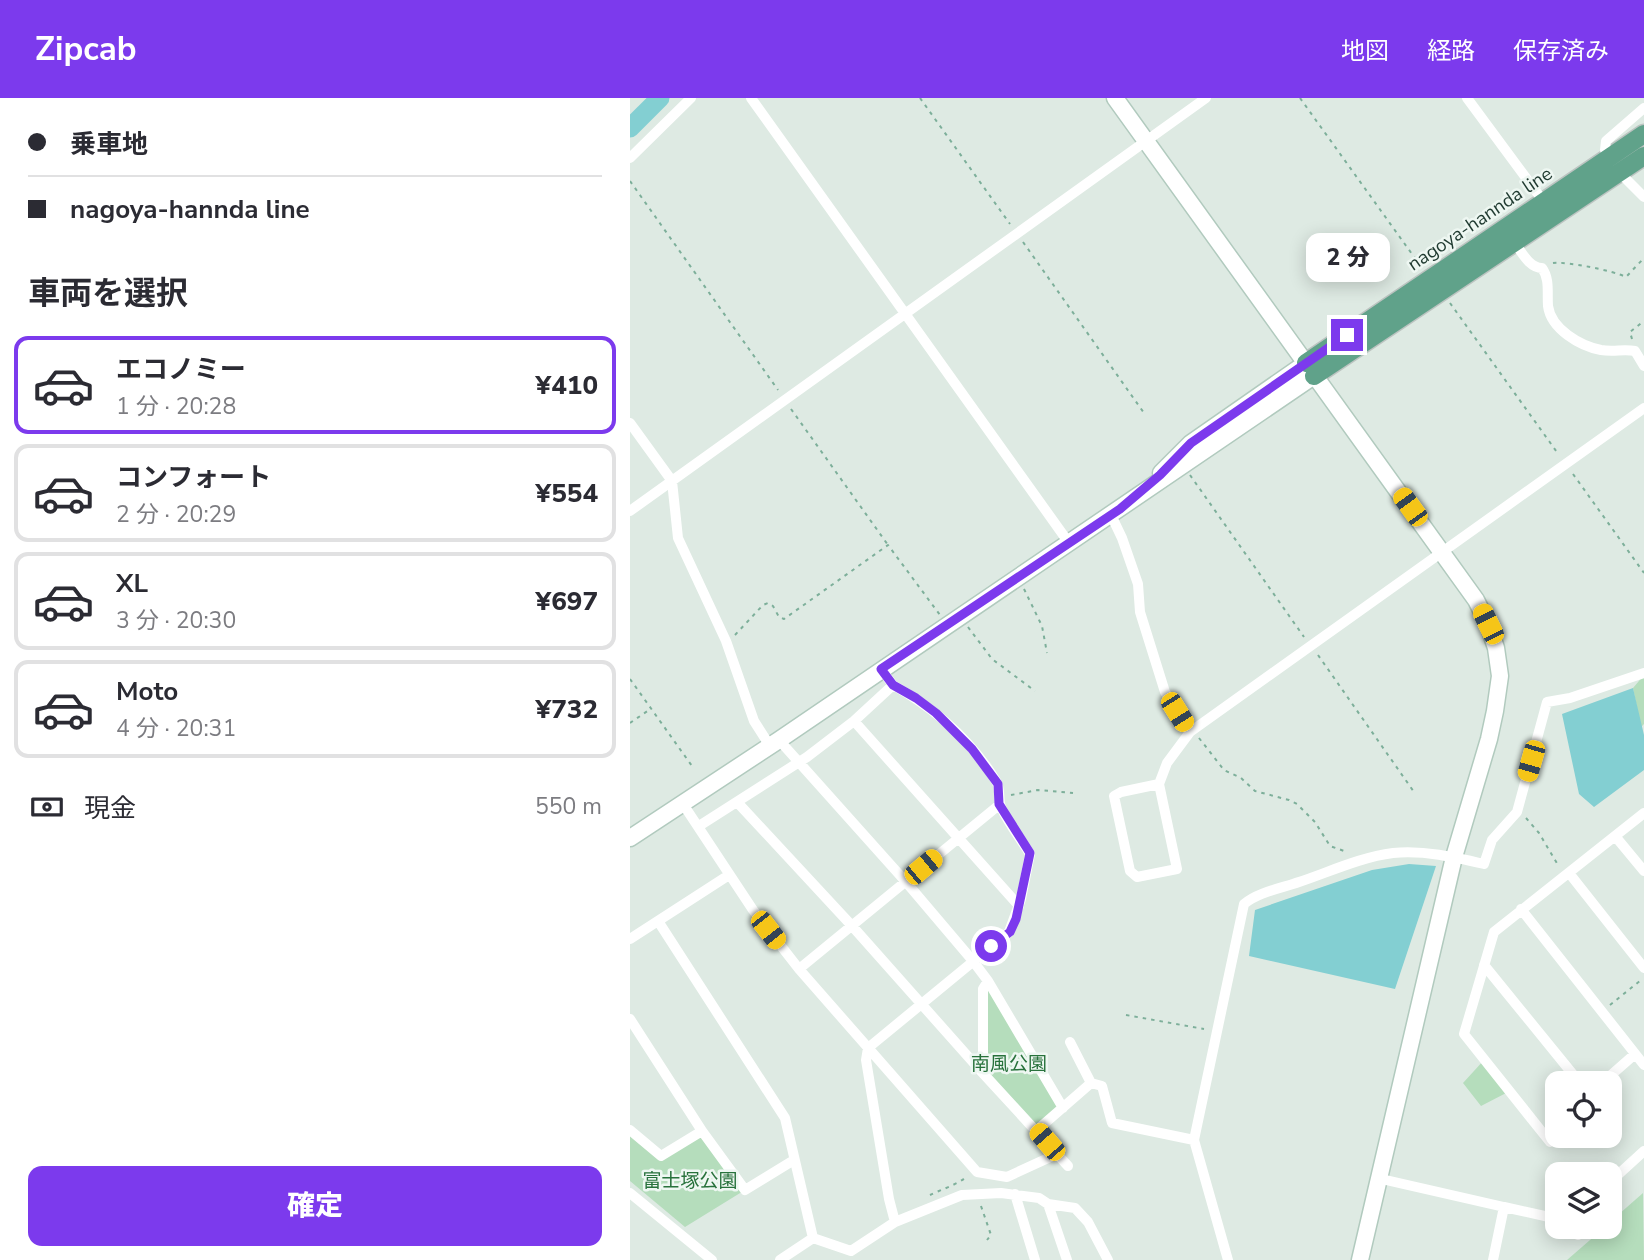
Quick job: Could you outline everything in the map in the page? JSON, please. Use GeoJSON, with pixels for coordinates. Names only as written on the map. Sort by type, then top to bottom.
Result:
{"type":"FeatureCollection","features":[{"type":"Feature","properties":{"kind":"main road","name":"nagoya-hannda line"},"geometry":{"type":"LineString","coordinates":[[1436,285],[1514,242],[1548,208],[1609,156],[1644,134]]}},
{"type":"Feature","properties":{"kind":"main road","name":"nagoya-hannda line"},"geometry":{"type":"LineString","coordinates":[[1310,370],[1548,208],[1620,173],[1644,156]]}},
{"type":"Feature","properties":{"kind":"street"},"geometry":{"type":"LineString","coordinates":[[630,158],[691,98]]}},
{"type":"Feature","properties":{"kind":"street"},"geometry":{"type":"LineString","coordinates":[[751,98],[1069,543]]}},
{"type":"Feature","properties":{"kind":"street"},"geometry":{"type":"LineString","coordinates":[[1115,98],[1476,600],[1496,648],[1500,676],[1489,739],[1454,857],[1360,1260]]}},
{"type":"Feature","properties":{"kind":"street"},"geometry":{"type":"LineString","coordinates":[[630,511],[1206,98]]}},
{"type":"Feature","properties":{"kind":"street"},"geometry":{"type":"LineString","coordinates":[[1467,98],[1548,208]]}},
{"type":"Feature","properties":{"kind":"street"},"geometry":{"type":"LineString","coordinates":[[1609,156],[1605,150],[1606,141],[1644,108]]}},
{"type":"Feature","properties":{"kind":"street"},"geometry":{"type":"LineString","coordinates":[[1620,173],[1644,197]]}},
{"type":"Feature","properties":{"kind":"street"},"geometry":{"type":"LineString","coordinates":[[1514,242],[1531,264],[1535,268],[1542,268],[1547,275],[1549,313],[1560,329],[1575,340],[1598,349],[1635,351],[1644,366]]}},
{"type":"Feature","properties":{"kind":"street"},"geometry":{"type":"LineString","coordinates":[[630,838],[775,743],[1183,466],[1310,370]]}},
{"type":"Feature","properties":{"kind":"street"},"geometry":{"type":"LineString","coordinates":[[1116,512],[1160,475],[1191,443],[1310,370]]}},
{"type":"Feature","properties":{"kind":"street"},"geometry":{"type":"LineString","coordinates":[[1159,783],[1114,796],[1130,870],[1137,877],[1177,869],[1159,783],[1167,763],[1189,732],[1644,408]]}},
{"type":"Feature","properties":{"kind":"street"},"geometry":{"type":"LineString","coordinates":[[630,423],[672,481],[678,538],[726,640],[754,721],[775,743],[804,766],[973,961],[988,981],[1063,1108]]}},
{"type":"Feature","properties":{"kind":"street"},"geometry":{"type":"LineString","coordinates":[[1116,512],[1138,584],[1140,612],[1165,692],[1189,732]]}},
{"type":"Feature","properties":{"kind":"street"},"geometry":{"type":"LineString","coordinates":[[881,669],[893,685],[916,698],[958,733],[998,784],[1000,802],[1030,853],[1019,906],[1010,932],[868,1048],[866,1060],[895,1222]]}},
{"type":"Feature","properties":{"kind":"street"},"geometry":{"type":"LineString","coordinates":[[1228,1260],[1194,1140],[1244,904],[1250,899],[1391,853],[1454,857],[1484,864],[1492,840],[1517,812],[1547,702],[1570,698],[1644,673]]}},
{"type":"Feature","properties":{"kind":"street"},"geometry":{"type":"LineString","coordinates":[[699,827],[854,721],[893,685]]}},
{"type":"Feature","properties":{"kind":"street"},"geometry":{"type":"LineString","coordinates":[[854,721],[1019,906]]}},
{"type":"Feature","properties":{"kind":"street"},"geometry":{"type":"LineString","coordinates":[[737,802],[1068,1167]]}},
{"type":"Feature","properties":{"kind":"street"},"geometry":{"type":"LineString","coordinates":[[799,969],[853,927],[1000,802]]}},
{"type":"Feature","properties":{"kind":"street"},"geometry":{"type":"LineString","coordinates":[[683,804],[752,910],[799,969],[976,1172],[1007,1177],[1057,1154]]}},
{"type":"Feature","properties":{"kind":"street"},"geometry":{"type":"LineString","coordinates":[[1545,1136],[1464,1034],[1494,932],[1644,813]]}},
{"type":"Feature","properties":{"kind":"street"},"geometry":{"type":"LineString","coordinates":[[1615,836],[1644,872]]}},
{"type":"Feature","properties":{"kind":"street"},"geometry":{"type":"LineString","coordinates":[[1567,874],[1644,968]]}},
{"type":"Feature","properties":{"kind":"street"},"geometry":{"type":"LineString","coordinates":[[630,939],[729,875]]}},
{"type":"Feature","properties":{"kind":"street"},"geometry":{"type":"LineString","coordinates":[[1521,909],[1644,1065]]}},
{"type":"Feature","properties":{"kind":"street"},"geometry":{"type":"LineString","coordinates":[[658,921],[785,1118],[813,1238]]}},
{"type":"Feature","properties":{"kind":"street"},"geometry":{"type":"LineString","coordinates":[[1484,965],[1570,1071]]}},
{"type":"Feature","properties":{"kind":"street"},"geometry":{"type":"LineString","coordinates":[[980,1070],[983,1065],[983,989],[988,981]]}},
{"type":"Feature","properties":{"kind":"street"},"geometry":{"type":"LineString","coordinates":[[630,1019],[702,1131],[745,1190],[794,1160]]}},
{"type":"Feature","properties":{"kind":"street"},"geometry":{"type":"LineString","coordinates":[[1070,1042],[1091,1083],[1102,1086],[1112,1124],[1194,1140]]}},
{"type":"Feature","properties":{"kind":"street"},"geometry":{"type":"LineString","coordinates":[[1616,1071],[1635,1054]]}},
{"type":"Feature","properties":{"kind":"street"},"geometry":{"type":"LineString","coordinates":[[1037,1130],[1091,1083]]}},
{"type":"Feature","properties":{"kind":"street"},"geometry":{"type":"LineString","coordinates":[[630,1130],[661,1156],[702,1131]]}},
{"type":"Feature","properties":{"kind":"street"},"geometry":{"type":"LineString","coordinates":[[1622,1171],[1644,1151]]}},
{"type":"Feature","properties":{"kind":"street"},"geometry":{"type":"LineString","coordinates":[[1377,1178],[1545,1216]]}},
{"type":"Feature","properties":{"kind":"street"},"geometry":{"type":"LineString","coordinates":[[630,1193],[712,1260]]}},
{"type":"Feature","properties":{"kind":"street"},"geometry":{"type":"LineString","coordinates":[[813,1238],[851,1255],[895,1222],[962,1195],[1015,1194],[1039,1198],[1048,1204],[1075,1208],[1088,1222],[1108,1260]]}},
{"type":"Feature","properties":{"kind":"street"},"geometry":{"type":"LineString","coordinates":[[1015,1194],[1035,1260]]}},
{"type":"Feature","properties":{"kind":"street"},"geometry":{"type":"LineString","coordinates":[[1048,1204],[1067,1260]]}},
{"type":"Feature","properties":{"kind":"street"},"geometry":{"type":"LineString","coordinates":[[1493,1260],[1504,1208]]}},
{"type":"Feature","properties":{"kind":"street"},"geometry":{"type":"LineString","coordinates":[[780,1260],[813,1238]]}},
{"type":"Feature","properties":{"kind":"path"},"geometry":{"type":"LineString","coordinates":[[920,98],[1144,413]]}},
{"type":"Feature","properties":{"kind":"path"},"geometry":{"type":"LineString","coordinates":[[1300,98],[1644,573]]}},
{"type":"Feature","properties":{"kind":"path"},"geometry":{"type":"LineString","coordinates":[[630,181],[888,545],[953,621],[992,659],[1035,691]]}},
{"type":"Feature","properties":{"kind":"path"},"geometry":{"type":"LineString","coordinates":[[1542,268],[1563,262],[1615,272],[1626,277],[1644,258]]}},
{"type":"Feature","properties":{"kind":"path"},"geometry":{"type":"LineString","coordinates":[[1632,350],[1634,345],[1630,332],[1644,321]]}},
{"type":"Feature","properties":{"kind":"path"},"geometry":{"type":"LineString","coordinates":[[1183,466],[1414,792]]}},
{"type":"Feature","properties":{"kind":"path"},"geometry":{"type":"LineString","coordinates":[[726,640],[746,625],[763,605],[768,603],[773,606],[779,617],[784,619],[888,545]]}},
{"type":"Feature","properties":{"kind":"path"},"geometry":{"type":"LineString","coordinates":[[1018,577],[1039,620],[1047,653]]}},
{"type":"Feature","properties":{"kind":"path"},"geometry":{"type":"LineString","coordinates":[[630,680],[692,766]]}},
{"type":"Feature","properties":{"kind":"path"},"geometry":{"type":"LineString","coordinates":[[630,723],[651,709]]}},
{"type":"Feature","properties":{"kind":"path"},"geometry":{"type":"LineString","coordinates":[[1189,732],[1197,736],[1224,770],[1241,778],[1255,791],[1297,804],[1315,822],[1330,846],[1363,860]]}},
{"type":"Feature","properties":{"kind":"path"},"geometry":{"type":"LineString","coordinates":[[1000,802],[1038,790],[1073,793]]}},
{"type":"Feature","properties":{"kind":"path"},"geometry":{"type":"LineString","coordinates":[[1517,812],[1535,827],[1567,874]]}},
{"type":"Feature","properties":{"kind":"path"},"geometry":{"type":"LineString","coordinates":[[1601,1012],[1644,978]]}},
{"type":"Feature","properties":{"kind":"path"},"geometry":{"type":"LineString","coordinates":[[1126,1015],[1217,1031]]}},
{"type":"Feature","properties":{"kind":"path"},"geometry":{"type":"LineString","coordinates":[[920,1200],[960,1182],[974,1169]]}},
{"type":"Feature","properties":{"kind":"path"},"geometry":{"type":"LineString","coordinates":[[977,1195],[990,1230],[991,1236],[987,1240]]}},
{"type":"Feature","properties":{"kind":"green space"},"geometry":{"type":"Polygon","coordinates":[[[1644,675],[1644,724],[1641,727],[1633,688],[1644,675]]]}},
{"type":"Feature","properties":{"kind":"green space","name":"南風公園"},"geometry":{"type":"Polygon","coordinates":[[[988,981],[1063,1108],[1037,1130],[980,1070],[988,981]]]}},
{"type":"Feature","properties":{"kind":"green space"},"geometry":{"type":"Polygon","coordinates":[[[1484,1060],[1510,1091],[1481,1106],[1463,1083],[1484,1060]]]}},
{"type":"Feature","properties":{"kind":"green space","name":"富士塚公園"},"geometry":{"type":"Polygon","coordinates":[[[630,1130],[661,1156],[702,1131],[745,1190],[685,1227],[630,1181],[630,1130]]]}},
{"type":"Feature","properties":{"kind":"green space"},"geometry":{"type":"Polygon","coordinates":[[[1643,1193],[1644,1260],[1567,1260],[1591,1239],[1622,1239],[1622,1211],[1643,1193]]]}},
{"type":"Feature","properties":{"kind":"water"},"geometry":{"type":"Polygon","coordinates":[[[1633,688],[1644,735],[1644,770],[1594,807],[1579,794],[1562,714],[1633,688]]]}},
{"type":"Feature","properties":{"kind":"water"},"geometry":{"type":"Polygon","coordinates":[[[1409,864],[1436,866],[1395,989],[1249,956],[1255,910],[1372,870],[1409,864]]]}},
{"type":"Feature","properties":{"kind":"waterway"},"geometry":{"type":"LineString","coordinates":[[630,128],[660,98]]}},
{"type":"Feature","properties":{"kind":"route"},"geometry":{"type":"LineString","coordinates":[[991,946],[1010,932],[1016,919],[1030,853],[999,804],[998,784],[972,749],[936,713],[893,685],[881,669],[1120,509],[1160,475],[1191,443],[1347,335]]}}]}
